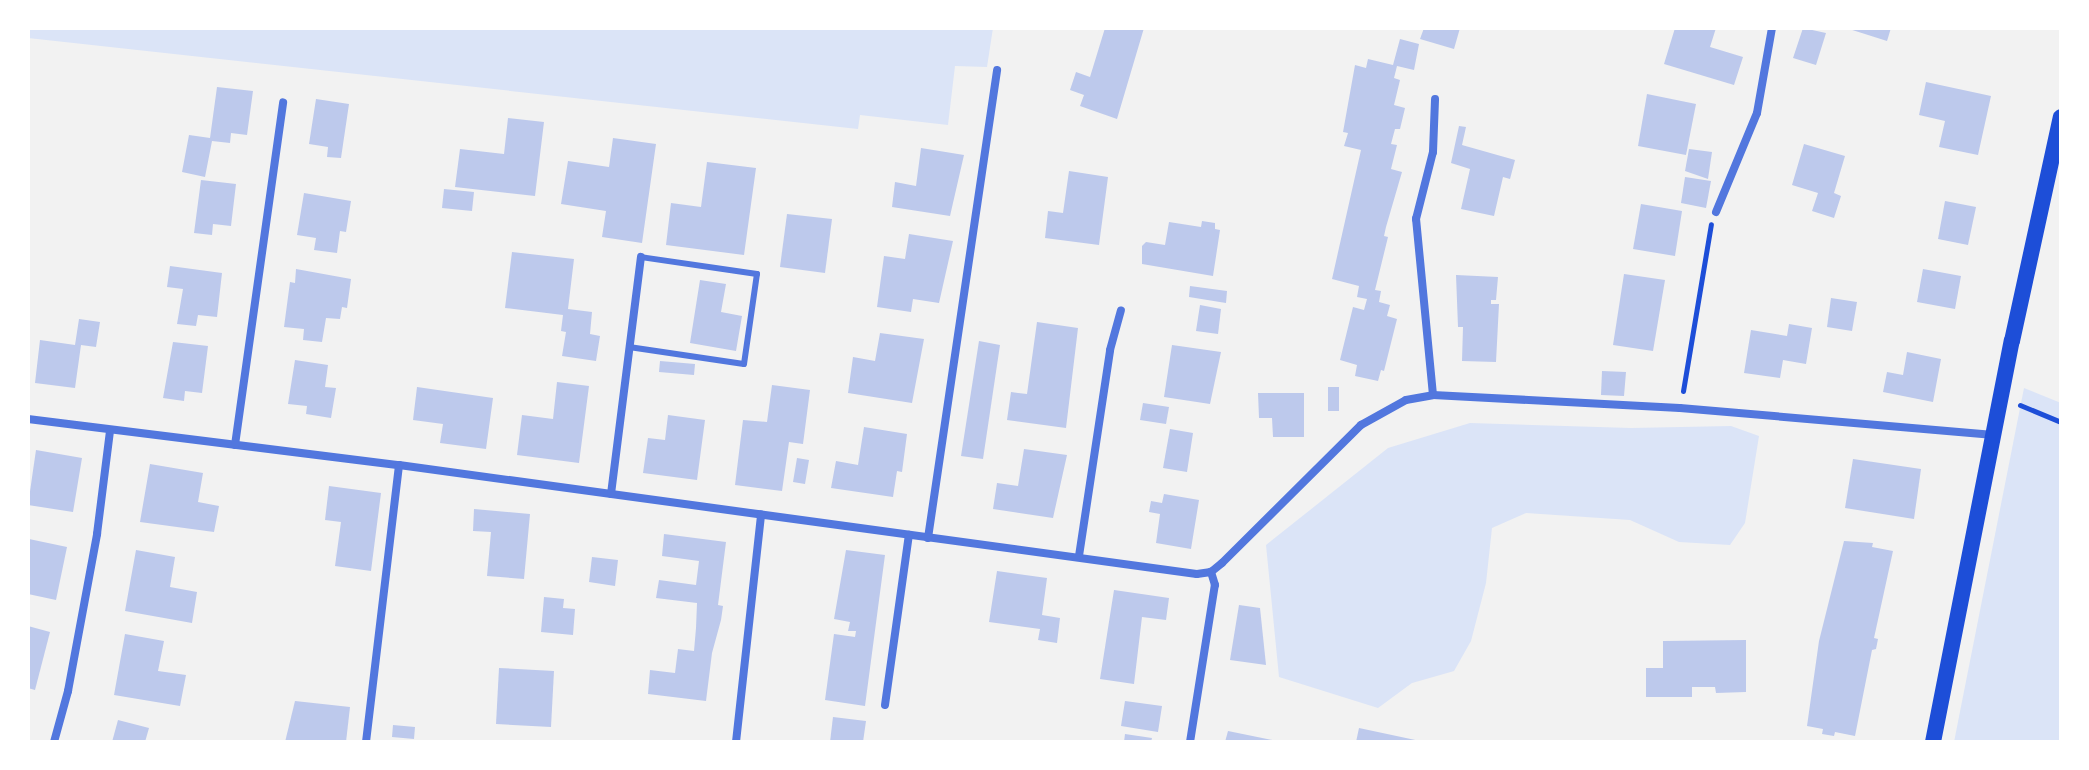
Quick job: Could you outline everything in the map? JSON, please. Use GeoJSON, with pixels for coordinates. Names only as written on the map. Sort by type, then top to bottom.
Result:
{"type":"FeatureCollection","features":[{"type":"Feature","properties":{"kind":"main road"},"geometry":{"type":"LineString","coordinates":[[1933,742],[2001,397],[2061,117]]}},
{"type":"Feature","properties":{"kind":"street"},"geometry":{"type":"LineString","coordinates":[[1716,212],[1757,113],[1772,28]]}},
{"type":"Feature","properties":{"kind":"street"},"geometry":{"type":"LineString","coordinates":[[928,538],[997,70]]}},
{"type":"Feature","properties":{"kind":"street"},"geometry":{"type":"LineString","coordinates":[[1433,395],[1416,219],[1433,152],[1435,99]]}},
{"type":"Feature","properties":{"kind":"street"},"geometry":{"type":"LineString","coordinates":[[235,445],[283,102]]}},
{"type":"Feature","properties":{"kind":"street"},"geometry":{"type":"LineString","coordinates":[[611,494],[641,257]]}},
{"type":"Feature","properties":{"kind":"street"},"geometry":{"type":"LineString","coordinates":[[1079,556],[1110,350],[1121,310]]}},
{"type":"Feature","properties":{"kind":"street"},"geometry":{"type":"LineString","coordinates":[[28,419],[399,465],[1197,574],[1211,572],[1361,425],[1406,400],[1433,395],[1680,408],[1994,435]]}},
{"type":"Feature","properties":{"kind":"street"},"geometry":{"type":"LineString","coordinates":[[54,742],[68,691],[94,549],[110,431]]}},
{"type":"Feature","properties":{"kind":"street"},"geometry":{"type":"LineString","coordinates":[[366,742],[399,465]]}},
{"type":"Feature","properties":{"kind":"street"},"geometry":{"type":"LineString","coordinates":[[736,742],[761,514]]}},
{"type":"Feature","properties":{"kind":"street"},"geometry":{"type":"LineString","coordinates":[[885,705],[909,535]]}},
{"type":"Feature","properties":{"kind":"street"},"geometry":{"type":"LineString","coordinates":[[1190,742],[1215,585],[1211,572]]}},
{"type":"Feature","properties":{"kind":"lane"},"geometry":{"type":"LineString","coordinates":[[629,347],[744,364],[757,274],[641,257]]}},
{"type":"Feature","properties":{"kind":"path"},"geometry":{"type":"LineString","coordinates":[[1680,408],[1706,237],[1716,212]]}},
{"type":"Feature","properties":{"kind":"path"},"geometry":{"type":"LineString","coordinates":[[2001,397],[2061,422]]}},
{"type":"Feature","properties":{"kind":"shaded area"},"geometry":{"type":"Polygon","coordinates":[[[28,28],[993,28],[987,67],[955,66],[948,125],[860,115],[858,129],[28,38],[28,28]]]}},
{"type":"Feature","properties":{"kind":"shaded area"},"geometry":{"type":"Polygon","coordinates":[[[2024,388],[2061,403],[2061,742],[1954,742],[2024,388]]]}},
{"type":"Feature","properties":{"kind":"shaded area"},"geometry":{"type":"Polygon","coordinates":[[[1470,423],[1631,428],[1731,426],[1759,436],[1745,523],[1730,545],[1679,542],[1630,520],[1526,513],[1492,528],[1486,583],[1471,641],[1454,671],[1412,683],[1378,708],[1279,677],[1266,545],[1388,448],[1470,423]]]}},
{"type":"Feature","properties":{"kind":"building"},"geometry":{"type":"Polygon","coordinates":[[[1105,28],[1144,28],[1117,119],[1080,106],[1084,95],[1070,90],[1076,72],[1090,77],[1105,28]]]}},
{"type":"Feature","properties":{"kind":"building"},"geometry":{"type":"Polygon","coordinates":[[[1424,28],[1460,28],[1454,49],[1420,39],[1424,28]]]}},
{"type":"Feature","properties":{"kind":"building"},"geometry":{"type":"Polygon","coordinates":[[[1675,28],[1716,28],[1710,47],[1743,57],[1734,85],[1664,64],[1675,28]]]}},
{"type":"Feature","properties":{"kind":"building"},"geometry":{"type":"Polygon","coordinates":[[[1803,28],[1826,33],[1816,65],[1793,58],[1803,28]]]}},
{"type":"Feature","properties":{"kind":"building"},"geometry":{"type":"Polygon","coordinates":[[[1846,28],[1891,28],[1887,41],[1846,28]]]}},
{"type":"Feature","properties":{"kind":"building"},"geometry":{"type":"Polygon","coordinates":[[[1400,39],[1419,44],[1414,70],[1397,66],[1394,78],[1400,80],[1394,105],[1405,108],[1400,129],[1395,129],[1391,144],[1397,145],[1391,169],[1402,172],[1386,227],[1384,236],[1388,237],[1375,290],[1381,291],[1379,302],[1390,305],[1387,316],[1397,319],[1384,371],[1381,370],[1378,381],[1355,376],[1357,365],[1340,360],[1353,307],[1364,310],[1367,299],[1357,297],[1359,286],[1332,279],[1361,150],[1344,146],[1348,133],[1343,132],[1355,65],[1366,68],[1368,59],[1393,65],[1400,39]]]}},
{"type":"Feature","properties":{"kind":"building"},"geometry":{"type":"Polygon","coordinates":[[[1926,82],[1991,96],[1978,155],[1939,147],[1945,121],[1919,115],[1926,82]]]}},
{"type":"Feature","properties":{"kind":"building"},"geometry":{"type":"Polygon","coordinates":[[[217,87],[253,91],[247,135],[231,133],[230,143],[212,141],[205,177],[182,172],[189,135],[210,138],[217,87]]]}},
{"type":"Feature","properties":{"kind":"building"},"geometry":{"type":"Polygon","coordinates":[[[1647,94],[1696,104],[1686,155],[1638,146],[1647,94]]]}},
{"type":"Feature","properties":{"kind":"building"},"geometry":{"type":"Polygon","coordinates":[[[316,99],[349,104],[341,158],[327,157],[328,147],[309,144],[316,99]]]}},
{"type":"Feature","properties":{"kind":"building"},"geometry":{"type":"Polygon","coordinates":[[[508,118],[544,122],[535,196],[455,187],[460,149],[504,154],[508,118]]]}},
{"type":"Feature","properties":{"kind":"building"},"geometry":{"type":"Polygon","coordinates":[[[1459,126],[1466,127],[1462,145],[1515,160],[1510,179],[1503,177],[1494,216],[1461,209],[1470,169],[1451,163],[1459,126]]]}},
{"type":"Feature","properties":{"kind":"building"},"geometry":{"type":"Polygon","coordinates":[[[613,138],[656,144],[642,243],[602,237],[606,211],[561,204],[568,161],[609,167],[613,138]]]}},
{"type":"Feature","properties":{"kind":"building"},"geometry":{"type":"Polygon","coordinates":[[[1804,144],[1845,156],[1834,193],[1841,196],[1834,218],[1812,211],[1818,193],[1792,185],[1804,144]]]}},
{"type":"Feature","properties":{"kind":"building"},"geometry":{"type":"Polygon","coordinates":[[[921,148],[964,155],[950,216],[892,207],[895,182],[916,186],[921,148]]]}},
{"type":"Feature","properties":{"kind":"building"},"geometry":{"type":"Polygon","coordinates":[[[1689,149],[1712,152],[1708,179],[1685,171],[1689,149]]]}},
{"type":"Feature","properties":{"kind":"building"},"geometry":{"type":"Polygon","coordinates":[[[707,162],[756,168],[744,255],[666,245],[671,203],[701,207],[707,162]]]}},
{"type":"Feature","properties":{"kind":"building"},"geometry":{"type":"Polygon","coordinates":[[[1069,171],[1108,177],[1099,245],[1045,238],[1048,211],[1063,213],[1069,171]]]}},
{"type":"Feature","properties":{"kind":"building"},"geometry":{"type":"Polygon","coordinates":[[[1685,177],[1711,181],[1706,208],[1681,203],[1685,177]]]}},
{"type":"Feature","properties":{"kind":"building"},"geometry":{"type":"Polygon","coordinates":[[[201,180],[236,184],[231,226],[213,224],[212,235],[194,233],[201,180]]]}},
{"type":"Feature","properties":{"kind":"building"},"geometry":{"type":"Polygon","coordinates":[[[444,189],[474,192],[472,211],[442,208],[444,189]]]}},
{"type":"Feature","properties":{"kind":"building"},"geometry":{"type":"Polygon","coordinates":[[[304,193],[351,201],[346,232],[340,231],[337,253],[314,250],[316,238],[297,235],[304,193]]]}},
{"type":"Feature","properties":{"kind":"building"},"geometry":{"type":"Polygon","coordinates":[[[1945,201],[1976,207],[1968,245],[1938,239],[1945,201]]]}},
{"type":"Feature","properties":{"kind":"building"},"geometry":{"type":"Polygon","coordinates":[[[1641,204],[1682,211],[1675,256],[1633,249],[1641,204]]]}},
{"type":"Feature","properties":{"kind":"building"},"geometry":{"type":"Polygon","coordinates":[[[787,214],[832,219],[825,273],[780,267],[787,214]]]}},
{"type":"Feature","properties":{"kind":"building"},"geometry":{"type":"Polygon","coordinates":[[[1202,221],[1215,223],[1215,229],[1220,230],[1213,276],[1142,264],[1142,246],[1146,242],[1165,245],[1169,222],[1201,227],[1202,221]]]}},
{"type":"Feature","properties":{"kind":"building"},"geometry":{"type":"Polygon","coordinates":[[[909,234],[953,241],[939,303],[913,299],[911,312],[877,307],[884,256],[905,259],[909,234]]]}},
{"type":"Feature","properties":{"kind":"building"},"geometry":{"type":"Polygon","coordinates":[[[512,252],[574,259],[568,309],[592,312],[590,334],[600,336],[596,361],[562,356],[566,332],[561,331],[563,315],[505,308],[512,252]]]}},
{"type":"Feature","properties":{"kind":"building"},"geometry":{"type":"Polygon","coordinates":[[[170,266],[222,273],[217,317],[198,315],[196,326],[177,324],[183,289],[167,287],[170,266]]]}},
{"type":"Feature","properties":{"kind":"building"},"geometry":{"type":"Polygon","coordinates":[[[296,269],[351,279],[347,308],[342,307],[340,319],[326,318],[322,342],[303,340],[304,329],[284,327],[290,282],[295,283],[296,269]]]}},
{"type":"Feature","properties":{"kind":"building"},"geometry":{"type":"Polygon","coordinates":[[[1923,269],[1961,276],[1955,309],[1917,302],[1923,269]]]}},
{"type":"Feature","properties":{"kind":"building"},"geometry":{"type":"Polygon","coordinates":[[[1624,274],[1665,280],[1653,351],[1613,345],[1624,274]]]}},
{"type":"Feature","properties":{"kind":"building"},"geometry":{"type":"Polygon","coordinates":[[[1456,275],[1498,277],[1496,300],[1491,300],[1491,304],[1499,304],[1496,362],[1462,361],[1463,327],[1458,327],[1456,275]]]}},
{"type":"Feature","properties":{"kind":"building"},"geometry":{"type":"Polygon","coordinates":[[[700,280],[726,284],[721,312],[742,316],[736,351],[690,343],[700,280]]]}},
{"type":"Feature","properties":{"kind":"building"},"geometry":{"type":"Polygon","coordinates":[[[1190,286],[1227,291],[1226,303],[1189,297],[1190,286]]]}},
{"type":"Feature","properties":{"kind":"building"},"geometry":{"type":"Polygon","coordinates":[[[1831,298],[1857,302],[1852,331],[1827,327],[1831,298]]]}},
{"type":"Feature","properties":{"kind":"building"},"geometry":{"type":"Polygon","coordinates":[[[1200,305],[1221,309],[1218,334],[1196,331],[1200,305]]]}},
{"type":"Feature","properties":{"kind":"building"},"geometry":{"type":"Polygon","coordinates":[[[79,319],[100,322],[96,347],[81,345],[75,388],[35,383],[40,340],[75,345],[79,319]]]}},
{"type":"Feature","properties":{"kind":"building"},"geometry":{"type":"Polygon","coordinates":[[[1037,322],[1078,328],[1066,428],[1007,420],[1011,392],[1027,394],[1037,322]]]}},
{"type":"Feature","properties":{"kind":"building"},"geometry":{"type":"Polygon","coordinates":[[[1789,324],[1812,328],[1806,364],[1783,360],[1780,378],[1744,373],[1751,330],[1787,336],[1789,324]]]}},
{"type":"Feature","properties":{"kind":"building"},"geometry":{"type":"Polygon","coordinates":[[[880,333],[924,339],[912,403],[848,393],[853,357],[875,361],[880,333]]]}},
{"type":"Feature","properties":{"kind":"building"},"geometry":{"type":"Polygon","coordinates":[[[979,341],[1000,345],[983,459],[961,456],[979,341]]]}},
{"type":"Feature","properties":{"kind":"building"},"geometry":{"type":"Polygon","coordinates":[[[173,342],[208,346],[202,393],[185,391],[184,401],[163,398],[173,342]]]}},
{"type":"Feature","properties":{"kind":"building"},"geometry":{"type":"Polygon","coordinates":[[[1172,345],[1221,352],[1210,404],[1164,397],[1172,345]]]}},
{"type":"Feature","properties":{"kind":"building"},"geometry":{"type":"Polygon","coordinates":[[[1907,352],[1941,359],[1933,402],[1883,392],[1887,372],[1903,375],[1907,352]]]}},
{"type":"Feature","properties":{"kind":"building"},"geometry":{"type":"Polygon","coordinates":[[[295,360],[328,365],[325,387],[336,388],[331,418],[306,414],[307,406],[288,404],[295,360]]]}},
{"type":"Feature","properties":{"kind":"building"},"geometry":{"type":"Polygon","coordinates":[[[660,361],[695,364],[694,375],[659,372],[660,361]]]}},
{"type":"Feature","properties":{"kind":"building"},"geometry":{"type":"Polygon","coordinates":[[[1602,371],[1626,372],[1624,396],[1601,395],[1602,371]]]}},
{"type":"Feature","properties":{"kind":"building"},"geometry":{"type":"Polygon","coordinates":[[[557,382],[589,386],[579,463],[517,455],[522,415],[553,419],[557,382]]]}},
{"type":"Feature","properties":{"kind":"building"},"geometry":{"type":"Polygon","coordinates":[[[772,385],[810,390],[803,444],[789,442],[782,491],[735,485],[743,420],[767,422],[772,385]]]}},
{"type":"Feature","properties":{"kind":"building"},"geometry":{"type":"Polygon","coordinates":[[[417,387],[493,398],[486,449],[440,443],[443,424],[413,420],[417,387]]]}},
{"type":"Feature","properties":{"kind":"building"},"geometry":{"type":"Polygon","coordinates":[[[1328,387],[1339,387],[1339,411],[1328,411],[1328,387]]]}},
{"type":"Feature","properties":{"kind":"building"},"geometry":{"type":"Polygon","coordinates":[[[1258,393],[1304,393],[1304,437],[1273,437],[1272,418],[1259,418],[1258,393]]]}},
{"type":"Feature","properties":{"kind":"building"},"geometry":{"type":"Polygon","coordinates":[[[1143,403],[1169,407],[1166,424],[1140,420],[1143,403]]]}},
{"type":"Feature","properties":{"kind":"building"},"geometry":{"type":"Polygon","coordinates":[[[668,415],[705,420],[697,480],[643,473],[648,438],[665,440],[668,415]]]}},
{"type":"Feature","properties":{"kind":"building"},"geometry":{"type":"Polygon","coordinates":[[[864,427],[907,434],[902,472],[897,471],[893,497],[831,488],[836,461],[858,465],[864,427]]]}},
{"type":"Feature","properties":{"kind":"building"},"geometry":{"type":"Polygon","coordinates":[[[1170,429],[1193,433],[1187,472],[1163,468],[1170,429]]]}},
{"type":"Feature","properties":{"kind":"building"},"geometry":{"type":"Polygon","coordinates":[[[1024,449],[1067,455],[1053,518],[993,509],[997,483],[1018,486],[1024,449]]]}},
{"type":"Feature","properties":{"kind":"building"},"geometry":{"type":"Polygon","coordinates":[[[36,450],[82,458],[73,512],[28,505],[36,450]]]}},
{"type":"Feature","properties":{"kind":"building"},"geometry":{"type":"Polygon","coordinates":[[[797,458],[809,460],[805,484],[793,482],[797,458]]]}},
{"type":"Feature","properties":{"kind":"building"},"geometry":{"type":"Polygon","coordinates":[[[1853,459],[1921,469],[1914,519],[1845,508],[1853,459]]]}},
{"type":"Feature","properties":{"kind":"building"},"geometry":{"type":"Polygon","coordinates":[[[150,464],[203,473],[198,502],[219,506],[214,532],[140,522],[150,464]]]}},
{"type":"Feature","properties":{"kind":"building"},"geometry":{"type":"Polygon","coordinates":[[[329,486],[381,493],[371,571],[335,566],[341,522],[325,520],[329,486]]]}},
{"type":"Feature","properties":{"kind":"building"},"geometry":{"type":"Polygon","coordinates":[[[1164,494],[1199,500],[1191,549],[1156,543],[1160,514],[1149,512],[1151,501],[1162,503],[1164,494]]]}},
{"type":"Feature","properties":{"kind":"building"},"geometry":{"type":"Polygon","coordinates":[[[474,509],[530,514],[524,579],[487,576],[491,532],[473,531],[474,509]]]}},
{"type":"Feature","properties":{"kind":"building"},"geometry":{"type":"Polygon","coordinates":[[[664,534],[726,542],[718,605],[723,606],[712,653],[706,701],[648,694],[650,670],[675,673],[678,649],[694,651],[697,603],[656,598],[659,580],[696,585],[699,561],[662,556],[664,534]]]}},
{"type":"Feature","properties":{"kind":"building"},"geometry":{"type":"Polygon","coordinates":[[[29,539],[67,547],[56,600],[28,594],[29,539]]]}},
{"type":"Feature","properties":{"kind":"building"},"geometry":{"type":"Polygon","coordinates":[[[1844,541],[1873,543],[1872,547],[1893,551],[1874,638],[1878,639],[1876,649],[1872,650],[1855,736],[1835,732],[1834,736],[1822,734],[1823,729],[1807,726],[1819,641],[1844,541]]]}},
{"type":"Feature","properties":{"kind":"building"},"geometry":{"type":"Polygon","coordinates":[[[136,550],[175,557],[170,587],[197,592],[192,623],[125,611],[136,550]]]}},
{"type":"Feature","properties":{"kind":"building"},"geometry":{"type":"Polygon","coordinates":[[[846,550],[885,555],[865,706],[825,700],[834,634],[855,637],[856,631],[848,631],[850,622],[834,619],[846,550]]]}},
{"type":"Feature","properties":{"kind":"building"},"geometry":{"type":"Polygon","coordinates":[[[592,557],[618,560],[615,586],[589,582],[592,557]]]}},
{"type":"Feature","properties":{"kind":"building"},"geometry":{"type":"Polygon","coordinates":[[[997,571],[1047,578],[1042,615],[1060,618],[1057,643],[1038,640],[1040,629],[989,622],[997,571]]]}},
{"type":"Feature","properties":{"kind":"building"},"geometry":{"type":"Polygon","coordinates":[[[1114,590],[1169,598],[1166,620],[1142,617],[1134,684],[1100,679],[1114,590]]]}},
{"type":"Feature","properties":{"kind":"building"},"geometry":{"type":"Polygon","coordinates":[[[544,597],[564,599],[563,608],[575,609],[573,635],[541,632],[544,597]]]}},
{"type":"Feature","properties":{"kind":"building"},"geometry":{"type":"Polygon","coordinates":[[[1239,605],[1260,608],[1266,665],[1230,660],[1239,605]]]}},
{"type":"Feature","properties":{"kind":"building"},"geometry":{"type":"Polygon","coordinates":[[[28,626],[50,632],[35,690],[28,688],[28,626]]]}},
{"type":"Feature","properties":{"kind":"building"},"geometry":{"type":"Polygon","coordinates":[[[125,634],[164,641],[158,671],[186,675],[180,706],[114,695],[125,634]]]}},
{"type":"Feature","properties":{"kind":"building"},"geometry":{"type":"Polygon","coordinates":[[[1746,640],[1746,692],[1716,693],[1715,687],[1692,687],[1692,697],[1646,697],[1646,668],[1663,668],[1663,641],[1746,640]]]}},
{"type":"Feature","properties":{"kind":"building"},"geometry":{"type":"Polygon","coordinates":[[[499,668],[554,671],[551,727],[496,724],[499,668]]]}},
{"type":"Feature","properties":{"kind":"building"},"geometry":{"type":"Polygon","coordinates":[[[295,701],[350,707],[346,742],[285,742],[295,701]]]}},
{"type":"Feature","properties":{"kind":"building"},"geometry":{"type":"Polygon","coordinates":[[[1125,701],[1162,706],[1158,732],[1121,726],[1125,701]]]}},
{"type":"Feature","properties":{"kind":"building"},"geometry":{"type":"Polygon","coordinates":[[[833,717],[866,721],[863,742],[830,742],[833,717]]]}},
{"type":"Feature","properties":{"kind":"building"},"geometry":{"type":"Polygon","coordinates":[[[118,720],[149,728],[145,742],[112,742],[118,720]]]}},
{"type":"Feature","properties":{"kind":"building"},"geometry":{"type":"Polygon","coordinates":[[[393,725],[415,727],[414,739],[392,737],[393,725]]]}},
{"type":"Feature","properties":{"kind":"building"},"geometry":{"type":"Polygon","coordinates":[[[1359,728],[1420,741],[1420,742],[1356,742],[1359,728]]]}},
{"type":"Feature","properties":{"kind":"building"},"geometry":{"type":"Polygon","coordinates":[[[1228,731],[1277,741],[1277,742],[1225,742],[1228,731]]]}},
{"type":"Feature","properties":{"kind":"building"},"geometry":{"type":"Polygon","coordinates":[[[1125,734],[1152,738],[1151,742],[1124,742],[1125,734]]]}}]}
